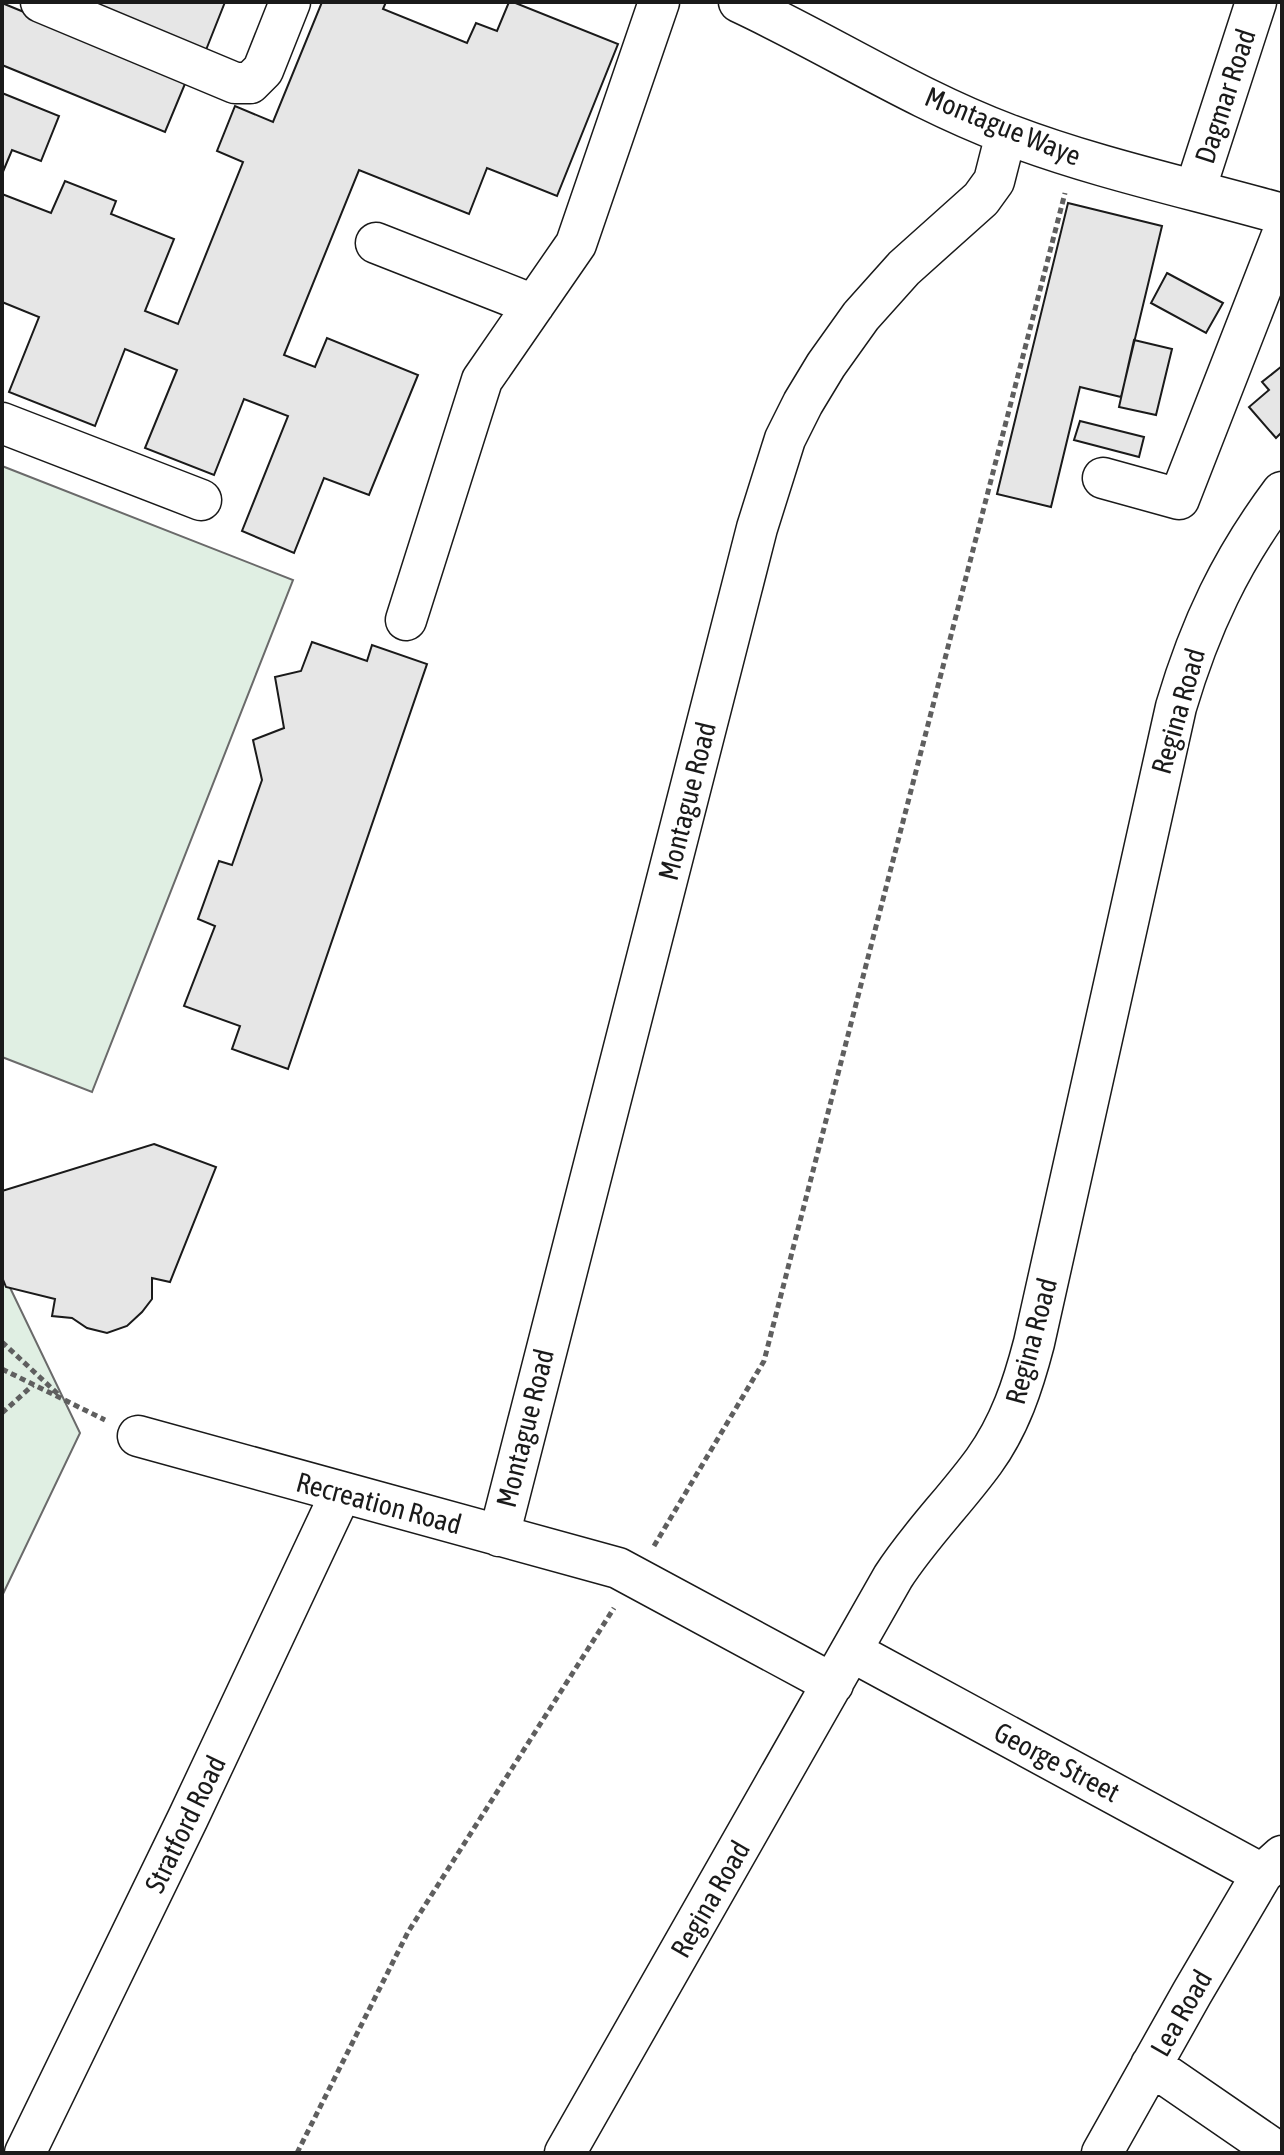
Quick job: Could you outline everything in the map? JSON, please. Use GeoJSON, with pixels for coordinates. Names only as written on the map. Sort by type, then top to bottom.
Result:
{"type":"FeatureCollection","features":[{"type":"Feature","properties":{"kind":"street"},"geometry":{"type":"LineString","coordinates":[[41,2],[235,83],[250,83],[263,70],[290,2]]}},
{"type":"Feature","properties":{"kind":"street"},"geometry":{"type":"LineString","coordinates":[[406,620],[482,380],[576,244],[659,2]]}},
{"type":"Feature","properties":{"kind":"street","name":"Montague Waye"},"geometry":{"type":"LineString","coordinates":[[739,2],[949,109],[1006,134],[1075,157],[1282,214]]}},
{"type":"Feature","properties":{"kind":"street","name":"Dagmar Road"},"geometry":{"type":"LineString","coordinates":[[1195,190],[1256,2]]}},
{"type":"Feature","properties":{"kind":"street","name":"Montague Road"},"geometry":{"type":"LineString","coordinates":[[499,1536],[757,528],[785,439],[826,365],[861,316],[904,268],[981,199],[994,181],[1006,134]]}},
{"type":"Feature","properties":{"kind":"street"},"geometry":{"type":"LineString","coordinates":[[1103,478],[1179,499],[1282,235]]}},
{"type":"Feature","properties":{"kind":"street"},"geometry":{"type":"LineString","coordinates":[[376,243],[534,305]]}},
{"type":"Feature","properties":{"kind":"street"},"geometry":{"type":"LineString","coordinates":[[2,423],[201,500]]}},
{"type":"Feature","properties":{"kind":"street","name":"Regina Road"},"geometry":{"type":"LineString","coordinates":[[565,2153],[913,1546],[986,1459],[1009,1418],[1024,1382],[1176,707],[1193,650],[1213,602],[1255,528],[1282,492]]}},
{"type":"Feature","properties":{"kind":"street","name":"Recreation Road"},"geometry":{"type":"LineString","coordinates":[[138,1436],[618,1568],[842,1667]]}},
{"type":"Feature","properties":{"kind":"street","name":"Stratford Road"},"geometry":{"type":"LineString","coordinates":[[25,2153],[341,1493]]}},
{"type":"Feature","properties":{"kind":"street","name":"George Street"},"geometry":{"type":"LineString","coordinates":[[842,1667],[1272,1865]]}},
{"type":"Feature","properties":{"kind":"street","name":"Lea Road"},"geometry":{"type":"LineString","coordinates":[[1102,2153],[1151,2065],[1272,1865]]}},
{"type":"Feature","properties":{"kind":"street"},"geometry":{"type":"LineString","coordinates":[[1151,2065],[1279,2153]]}},
{"type":"Feature","properties":{"kind":"path"},"geometry":{"type":"LineString","coordinates":[[297,2153],[408,1932],[635,1575],[764,1361],[1075,157]]}},
{"type":"Feature","properties":{"kind":"path"},"geometry":{"type":"LineString","coordinates":[[2,1342],[65,1400]]}},
{"type":"Feature","properties":{"kind":"path"},"geometry":{"type":"LineString","coordinates":[[2,1369],[138,1436]]}},
{"type":"Feature","properties":{"kind":"path"},"geometry":{"type":"LineString","coordinates":[[2,1413],[33,1385]]}},
{"type":"Feature","properties":{"kind":"green space"},"geometry":{"type":"Polygon","coordinates":[[[2,466],[293,580],[92,1092],[2,1057],[2,466]]]}},
{"type":"Feature","properties":{"kind":"green space"},"geometry":{"type":"Polygon","coordinates":[[[2,1271],[80,1433],[2,1596],[2,1271]]]}},
{"type":"Feature","properties":{"kind":"building"},"geometry":{"type":"Polygon","coordinates":[[[58,2],[225,2],[202,60],[58,2]]]}},
{"type":"Feature","properties":{"kind":"building"},"geometry":{"type":"Polygon","coordinates":[[[322,2],[386,2],[383,9],[467,43],[476,23],[497,31],[509,2],[513,2],[618,44],[557,196],[487,168],[469,214],[359,170],[284,355],[315,367],[327,338],[418,375],[369,495],[324,478],[294,553],[242,531],[288,416],[244,399],[214,475],[145,448],[177,370],[125,349],[95,426],[9,392],[39,317],[2,302],[2,194],[51,213],[65,181],[116,201],[111,214],[174,239],[145,311],[178,324],[243,162],[217,151],[235,106],[273,122],[322,2]]]}},
{"type":"Feature","properties":{"kind":"building"},"geometry":{"type":"Polygon","coordinates":[[[2,3],[187,79],[165,132],[2,65],[2,3]]]}},
{"type":"Feature","properties":{"kind":"building"},"geometry":{"type":"Polygon","coordinates":[[[2,93],[59,116],[41,161],[12,150],[2,174],[2,93]]]}},
{"type":"Feature","properties":{"kind":"building"},"geometry":{"type":"Polygon","coordinates":[[[1068,203],[1162,226],[1121,397],[1080,387],[1051,507],[997,494],[1068,203]]]}},
{"type":"Feature","properties":{"kind":"building"},"geometry":{"type":"Polygon","coordinates":[[[1167,273],[1223,303],[1206,333],[1151,303],[1167,273]]]}},
{"type":"Feature","properties":{"kind":"building"},"geometry":{"type":"Polygon","coordinates":[[[1134,340],[1172,349],[1156,415],[1119,407],[1134,340]]]}},
{"type":"Feature","properties":{"kind":"building"},"geometry":{"type":"Polygon","coordinates":[[[1282,366],[1282,432],[1276,438],[1249,407],[1269,390],[1262,382],[1282,366]]]}},
{"type":"Feature","properties":{"kind":"building"},"geometry":{"type":"Polygon","coordinates":[[[1080,421],[1144,437],[1139,457],[1074,440],[1080,421]]]}},
{"type":"Feature","properties":{"kind":"building"},"geometry":{"type":"Polygon","coordinates":[[[312,642],[367,661],[372,645],[427,664],[288,1069],[232,1049],[240,1026],[184,1006],[215,926],[198,919],[219,861],[232,865],[262,780],[253,740],[284,728],[275,677],[301,671],[312,642]]]}},
{"type":"Feature","properties":{"kind":"building"},"geometry":{"type":"Polygon","coordinates":[[[154,1144],[216,1167],[170,1282],[152,1278],[152,1299],[142,1312],[127,1326],[107,1333],[87,1328],[72,1318],[52,1316],[55,1299],[6,1287],[2,1277],[2,1191],[154,1144]]]}}]}
